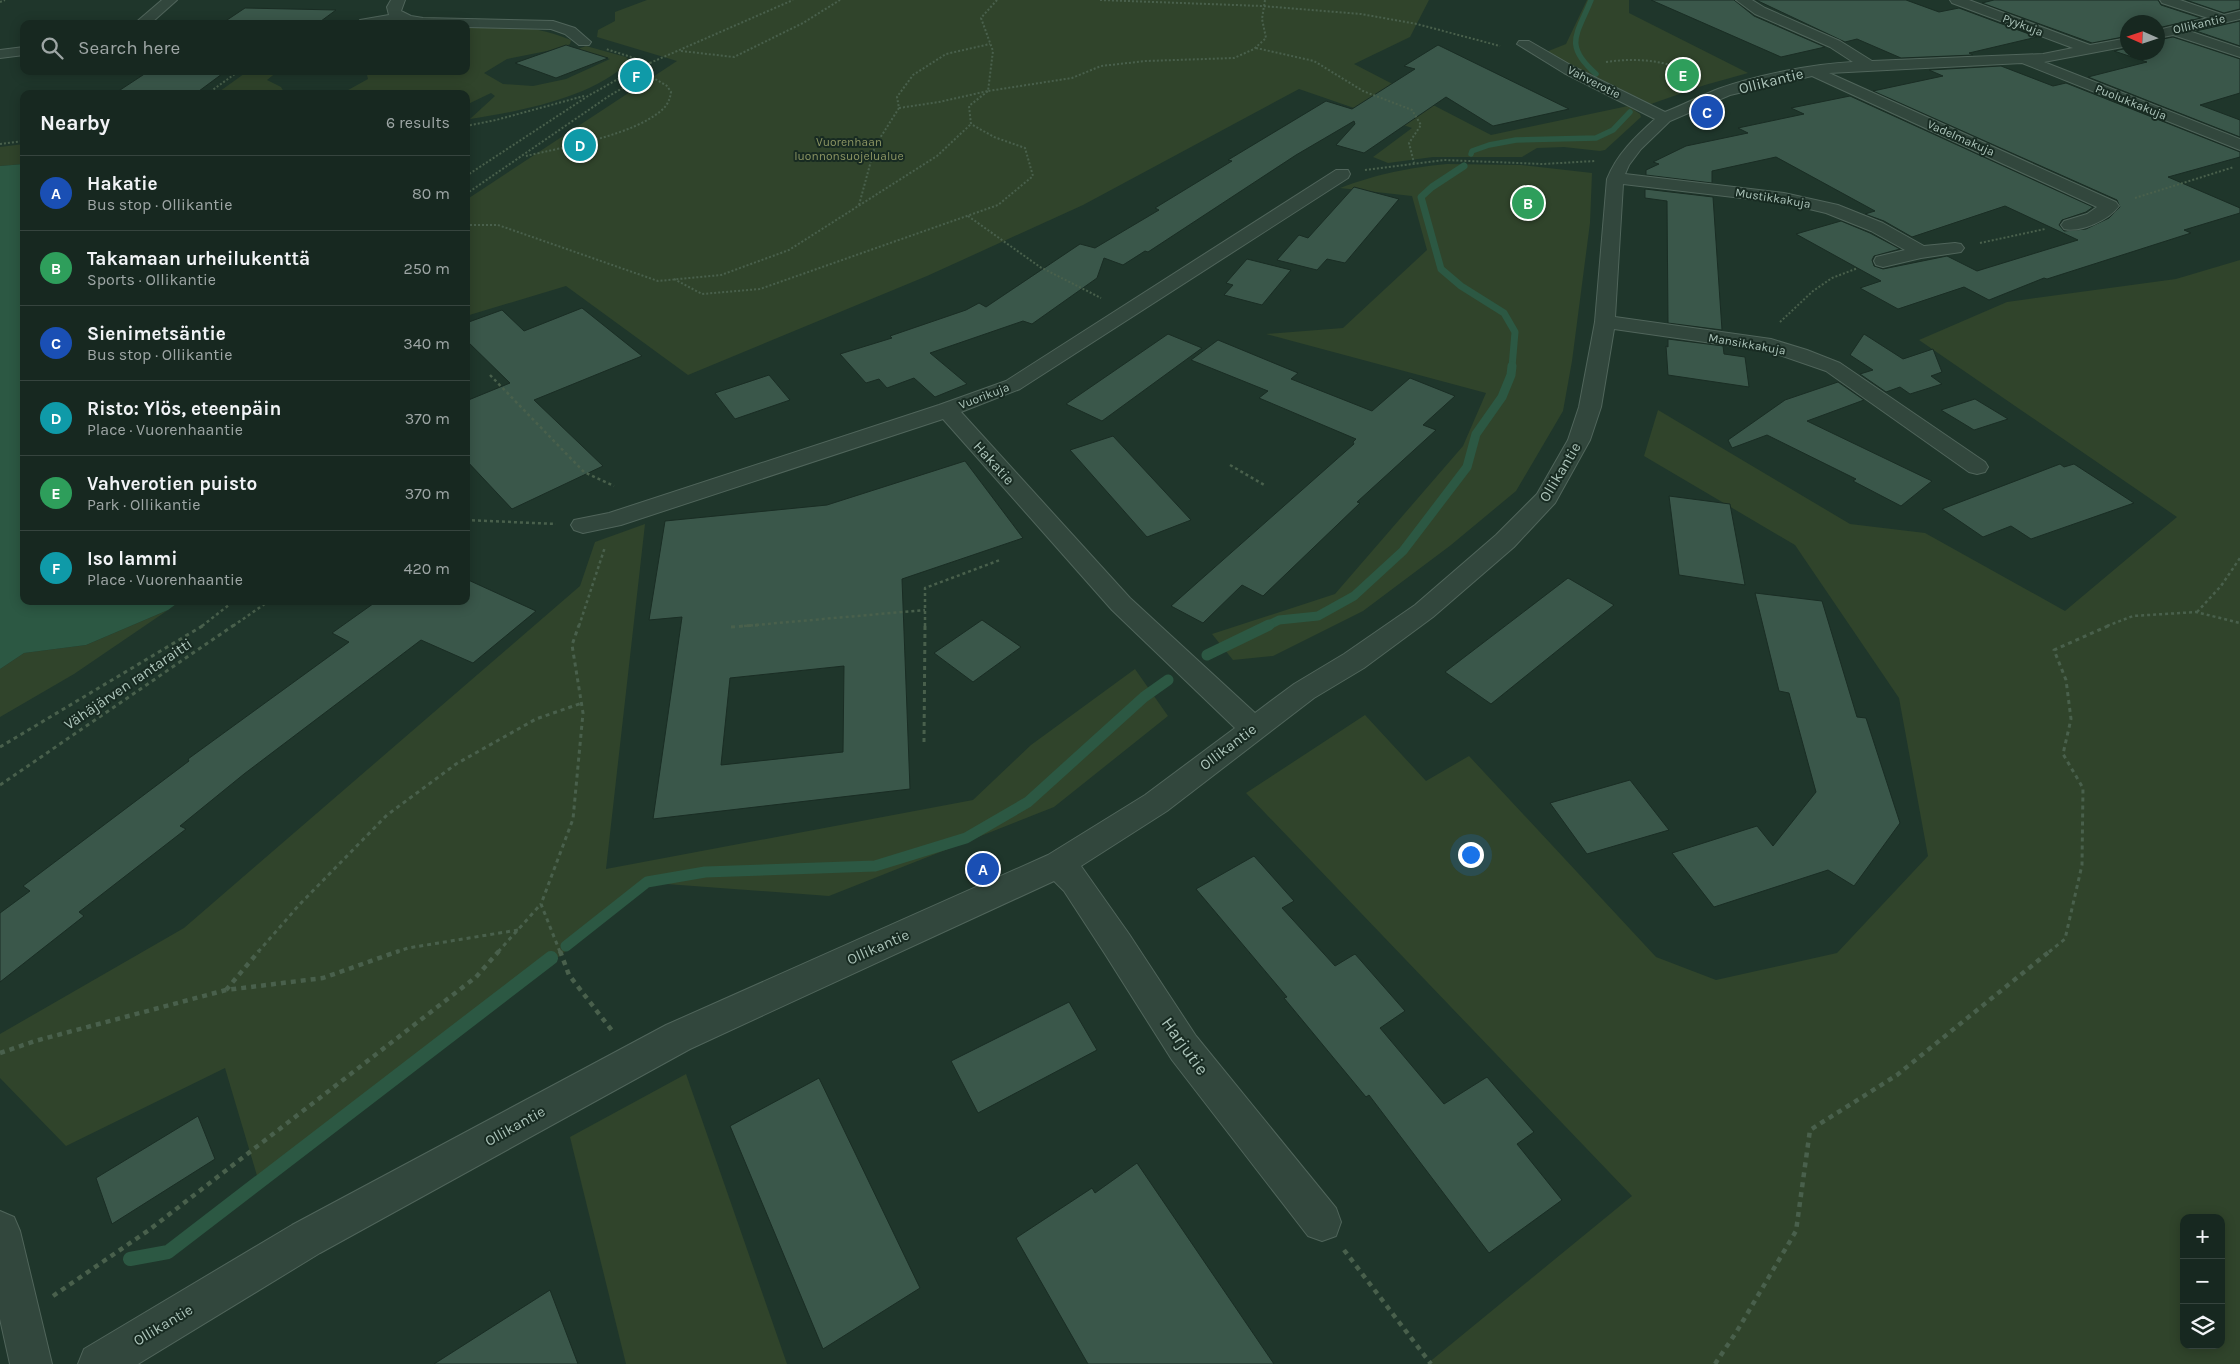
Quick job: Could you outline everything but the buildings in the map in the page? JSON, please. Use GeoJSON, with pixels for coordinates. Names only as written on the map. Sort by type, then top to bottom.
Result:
{"type":"FeatureCollection","features":[{"type":"Feature","properties":{"kind":"street"},"geometry":{"type":"LineString","coordinates":[[146,20],[170,0]]}},
{"type":"Feature","properties":{"kind":"street"},"geometry":{"type":"LineString","coordinates":[[398,0],[393,11],[399,17]]}},
{"type":"Feature","properties":{"kind":"street"},"geometry":{"type":"LineString","coordinates":[[1743,0],[1760,11],[1835,44],[1868,65]]}},
{"type":"Feature","properties":{"kind":"street","name":"Pyykuja"},"geometry":{"type":"LineString","coordinates":[[1957,0],[2089,50]]}},
{"type":"Feature","properties":{"kind":"street"},"geometry":{"type":"LineString","coordinates":[[2167,0],[2222,18]]}},
{"type":"Feature","properties":{"kind":"street","name":"Ollikantie"},"geometry":{"type":"LineString","coordinates":[[2165,32],[2240,15]]}},
{"type":"Feature","properties":{"kind":"street"},"geometry":{"type":"LineString","coordinates":[[382,20],[399,17],[413,20]]}},
{"type":"Feature","properties":{"kind":"street"},"geometry":{"type":"LineString","coordinates":[[470,23],[547,24],[570,31],[584,42]]}},
{"type":"Feature","properties":{"kind":"street"},"geometry":{"type":"LineString","coordinates":[[2172,30],[2240,52]]}},
{"type":"Feature","properties":{"kind":"street","name":"Ollikantie"},"geometry":{"type":"LineString","coordinates":[[99,1364],[306,1239],[678,1037],[1059,864],[1156,803],[1253,728],[1304,692],[1354,661],[1424,611],[1505,541],[1547,498],[1579,440],[1590,407],[1605,322],[1618,172],[1635,146],[1665,118],[1726,92],[1772,78],[1813,70],[1868,65],[2042,58],[2120,44]]}},
{"type":"Feature","properties":{"kind":"street","name":"Vahverotie"},"geometry":{"type":"LineString","coordinates":[[1531,48],[1568,70],[1665,118]]}},
{"type":"Feature","properties":{"kind":"street"},"geometry":{"type":"LineString","coordinates":[[0,54],[20,52]]}},
{"type":"Feature","properties":{"kind":"street","name":"Puolukkakuja"},"geometry":{"type":"LineString","coordinates":[[2022,59],[2240,145]]}},
{"type":"Feature","properties":{"kind":"street","name":"Vadelmakuja"},"geometry":{"type":"LineString","coordinates":[[1813,70],[2110,206]]}},
{"type":"Feature","properties":{"kind":"street","name":"Mustikkakuja"},"geometry":{"type":"LineString","coordinates":[[1618,172],[1635,179],[1784,198],[1832,209],[1877,227],[1921,252]]}},
{"type":"Feature","properties":{"kind":"street","name":"Vuorikuja"},"geometry":{"type":"LineString","coordinates":[[583,525],[612,520],[947,410],[1014,385],[1342,174]]}},
{"type":"Feature","properties":{"kind":"street"},"geometry":{"type":"LineString","coordinates":[[2070,225],[2094,218],[2110,206]]}},
{"type":"Feature","properties":{"kind":"street"},"geometry":{"type":"LineString","coordinates":[[1883,261],[1921,252],[1955,248]]}},
{"type":"Feature","properties":{"kind":"street","name":"Mansikkakuja"},"geometry":{"type":"LineString","coordinates":[[1605,322],[1771,345],[1800,354],[1833,367],[1977,466]]}},
{"type":"Feature","properties":{"kind":"street","name":"Hakatie"},"geometry":{"type":"LineString","coordinates":[[947,410],[1121,604],[1253,728]]}},
{"type":"Feature","properties":{"kind":"street","name":"Harjutie"},"geometry":{"type":"LineString","coordinates":[[1059,864],[1075,882],[1184,1048],[1322,1222]]}},
{"type":"Feature","properties":{"kind":"street"},"geometry":{"type":"LineString","coordinates":[[0,1231],[31,1364]]}},
{"type":"Feature","properties":{"kind":"path"},"geometry":{"type":"LineString","coordinates":[[0,2],[4,0]]}},
{"type":"Feature","properties":{"kind":"path"},"geometry":{"type":"LineString","coordinates":[[470,173],[588,96],[634,70],[793,0]]}},
{"type":"Feature","properties":{"kind":"path"},"geometry":{"type":"LineString","coordinates":[[680,50],[734,57],[804,23],[840,0]]}},
{"type":"Feature","properties":{"kind":"path"},"geometry":{"type":"LineString","coordinates":[[470,225],[498,225],[658,280],[721,275],[789,250],[937,156],[970,124],[969,106],[988,91],[993,51],[981,18],[997,0]]}},
{"type":"Feature","properties":{"kind":"path"},"geometry":{"type":"LineString","coordinates":[[1100,0],[1262,6],[1361,14],[1417,24],[1513,50],[1531,48]]}},
{"type":"Feature","properties":{"kind":"path"},"geometry":{"type":"LineString","coordinates":[[899,108],[939,102],[988,91],[1072,78],[1101,66],[1146,61],[1234,58],[1256,48],[1266,38],[1262,23],[1262,6],[1265,0]]}},
{"type":"Feature","properties":{"kind":"path"},"geometry":{"type":"LineString","coordinates":[[584,42],[650,63]]}},
{"type":"Feature","properties":{"kind":"path"},"geometry":{"type":"LineString","coordinates":[[859,205],[875,146],[899,108],[897,97],[913,75],[946,54],[990,44]]}},
{"type":"Feature","properties":{"kind":"path"},"geometry":{"type":"LineString","coordinates":[[1256,48],[1314,61],[1363,91],[1412,110],[1421,125],[1409,143],[1414,163]]}},
{"type":"Feature","properties":{"kind":"path"},"geometry":{"type":"LineString","coordinates":[[1568,70],[1620,60],[1645,59],[1671,63],[1705,79]]}},
{"type":"Feature","properties":{"kind":"path"},"geometry":{"type":"LineString","coordinates":[[470,191],[609,96],[647,74],[650,63]]}},
{"type":"Feature","properties":{"kind":"path"},"geometry":{"type":"LineString","coordinates":[[523,156],[614,132],[652,118],[667,105],[671,92],[667,86],[647,74]]}},
{"type":"Feature","properties":{"kind":"path"},"geometry":{"type":"LineString","coordinates":[[212,90],[233,75]]}},
{"type":"Feature","properties":{"kind":"path"},"geometry":{"type":"LineString","coordinates":[[470,125],[588,96]]}},
{"type":"Feature","properties":{"kind":"path"},"geometry":{"type":"LineString","coordinates":[[674,279],[702,294],[760,289],[998,205],[1033,176],[1025,148],[994,137],[970,124]]}},
{"type":"Feature","properties":{"kind":"path"},"geometry":{"type":"LineString","coordinates":[[0,144],[20,142]]}},
{"type":"Feature","properties":{"kind":"path"},"geometry":{"type":"LineString","coordinates":[[1342,174],[1444,160],[1543,164],[1602,161],[1618,172]]}},
{"type":"Feature","properties":{"kind":"path"},"geometry":{"type":"LineString","coordinates":[[2110,206],[2240,165]]}},
{"type":"Feature","properties":{"kind":"path"},"geometry":{"type":"LineString","coordinates":[[968,216],[1040,267],[1129,311]]}},
{"type":"Feature","properties":{"kind":"path"},"geometry":{"type":"LineString","coordinates":[[1955,248],[2070,225]]}},
{"type":"Feature","properties":{"kind":"path"},"geometry":{"type":"LineString","coordinates":[[1738,341],[1783,320],[1813,291],[1832,278],[1853,269],[1883,261]]}},
{"type":"Feature","properties":{"kind":"path"},"geometry":{"type":"LineString","coordinates":[[490,375],[584,472],[614,486]]}},
{"type":"Feature","properties":{"kind":"path"},"geometry":{"type":"LineString","coordinates":[[1230,465],[1266,486]]}},
{"type":"Feature","properties":{"kind":"path"},"geometry":{"type":"LineString","coordinates":[[470,520],[583,525]]}},
{"type":"Feature","properties":{"kind":"path"},"geometry":{"type":"LineString","coordinates":[[20,1318],[149,1230],[476,977],[541,904],[573,819],[583,713],[572,645],[598,573],[612,520]]}},
{"type":"Feature","properties":{"kind":"path"},"geometry":{"type":"LineString","coordinates":[[2196,612],[2221,586],[2240,558]]}},
{"type":"Feature","properties":{"kind":"path"},"geometry":{"type":"LineString","coordinates":[[924,742],[925,588],[1000,560]]}},
{"type":"Feature","properties":{"kind":"path"},"geometry":{"type":"LineString","coordinates":[[0,747],[202,626],[229,605]]}},
{"type":"Feature","properties":{"kind":"path","name":"Vähäjärven rantaraitti"},"geometry":{"type":"LineString","coordinates":[[0,785],[263,605]]}},
{"type":"Feature","properties":{"kind":"path"},"geometry":{"type":"LineString","coordinates":[[731,627],[925,610]]}},
{"type":"Feature","properties":{"kind":"path"},"geometry":{"type":"LineString","coordinates":[[1715,1364],[1737,1331],[1796,1230],[1810,1130],[1897,1075],[2065,939],[2082,865],[2082,788],[2063,754],[2070,720],[2066,680],[2054,650],[2091,632],[2133,616],[2196,612],[2240,623]]}},
{"type":"Feature","properties":{"kind":"path"},"geometry":{"type":"LineString","coordinates":[[226,990],[300,904],[387,815],[456,764],[536,719],[582,703]]}},
{"type":"Feature","properties":{"kind":"path"},"geometry":{"type":"LineString","coordinates":[[541,904],[569,975],[618,1038]]}},
{"type":"Feature","properties":{"kind":"path"},"geometry":{"type":"LineString","coordinates":[[0,1053],[45,1038],[226,990],[323,978],[408,948],[519,929]]}},
{"type":"Feature","properties":{"kind":"path"},"geometry":{"type":"LineString","coordinates":[[1322,1222],[1432,1364]]}},
{"type":"Feature","properties":{"kind":"green space","name":"Vuorenhaan luonnonsuojelualue"},"geometry":{"type":"Polygon","coordinates":[[[647,0],[1429,0],[1410,37],[1354,64],[1491,135],[1628,106],[1640,114],[1641,117],[1605,150],[1600,151],[1564,147],[1537,148],[1522,157],[1433,157],[1388,163],[1373,157],[1412,128],[1299,89],[1083,205],[927,276],[688,375],[566,286],[470,315],[470,197],[677,61],[597,37],[598,30],[615,21],[615,12],[647,0]]]}},
{"type":"Feature","properties":{"kind":"green space"},"geometry":{"type":"Polygon","coordinates":[[[1587,0],[1629,0],[1629,13],[1748,73],[1705,85],[1651,104],[1546,52],[1566,44],[1587,0]]]}},
{"type":"Feature","properties":{"kind":"green space"},"geometry":{"type":"Polygon","coordinates":[[[470,26],[532,29],[571,40],[570,44],[562,48],[507,59],[484,73],[503,84],[533,86],[566,79],[610,59],[578,49],[586,46],[626,57],[630,61],[596,85],[576,94],[533,107],[470,119],[495,96],[491,93],[470,103],[470,90],[348,90],[368,79],[367,75],[470,75],[470,26]]]}},
{"type":"Feature","properties":{"kind":"green space"},"geometry":{"type":"Polygon","coordinates":[[[242,75],[273,75],[267,80],[281,87],[283,90],[222,90],[242,75]]]}},
{"type":"Feature","properties":{"kind":"green space"},"geometry":{"type":"Polygon","coordinates":[[[20,144],[20,164],[0,166],[0,147],[20,144]]]}},
{"type":"Feature","properties":{"kind":"green space"},"geometry":{"type":"Polygon","coordinates":[[[1447,164],[1521,165],[1592,173],[1590,223],[1572,361],[1563,411],[1516,491],[1451,545],[1363,611],[1273,656],[1233,660],[1212,634],[1335,594],[1463,446],[1486,393],[1266,334],[1343,328],[1427,250],[1412,196],[1340,188],[1392,172],[1447,164]]]}},
{"type":"Feature","properties":{"kind":"green space"},"geometry":{"type":"Polygon","coordinates":[[[2240,260],[2240,1364],[1427,1364],[1632,1196],[1246,793],[1365,715],[1426,781],[1469,756],[1656,957],[1716,980],[1837,953],[1928,856],[1899,698],[1795,545],[1644,456],[1658,410],[1850,524],[1925,533],[2065,611],[2177,517],[1919,340],[2007,302],[2176,279],[2240,260]]]}},
{"type":"Feature","properties":{"kind":"green space"},"geometry":{"type":"Polygon","coordinates":[[[645,524],[606,869],[973,800],[1031,745],[1135,669],[1168,716],[1054,807],[829,896],[653,883],[448,1043],[258,1179],[225,1068],[66,1146],[0,1078],[0,1034],[184,928],[580,586],[595,542],[645,524]]]}},
{"type":"Feature","properties":{"kind":"green space"},"geometry":{"type":"Polygon","coordinates":[[[168,610],[74,674],[0,717],[0,669],[24,653],[86,645],[168,610]]]}},
{"type":"Feature","properties":{"kind":"green space"},"geometry":{"type":"Polygon","coordinates":[[[686,1074],[787,1364],[626,1364],[570,1137],[686,1074]]]}},
{"type":"Feature","properties":{"kind":"shaded area"},"geometry":{"type":"Polygon","coordinates":[[[20,164],[20,605],[175,605],[168,610],[86,645],[24,653],[0,669],[0,166],[20,164]]]}},
{"type":"Feature","properties":{"kind":"waterway"},"geometry":{"type":"LineString","coordinates":[[1591,0],[1578,31],[1576,47],[1579,55],[1596,74]]}},
{"type":"Feature","properties":{"kind":"waterway"},"geometry":{"type":"LineString","coordinates":[[1471,154],[1472,151],[1489,145],[1516,140],[1596,138],[1613,130],[1630,112]]}},
{"type":"Feature","properties":{"kind":"waterway"},"geometry":{"type":"LineString","coordinates":[[1464,166],[1432,187],[1421,197],[1441,269],[1461,286],[1504,313],[1515,332],[1512,367]]}},
{"type":"Feature","properties":{"kind":"waterway"},"geometry":{"type":"LineString","coordinates":[[1269,625],[1279,620],[1318,616],[1354,596],[1403,551],[1467,467],[1476,434],[1502,397],[1511,375],[1512,366]]}},
{"type":"Feature","properties":{"kind":"waterway"},"geometry":{"type":"LineString","coordinates":[[1207,655],[1269,625]]}},
{"type":"Feature","properties":{"kind":"waterway"},"geometry":{"type":"LineString","coordinates":[[566,946],[647,882],[705,872],[875,866],[966,838],[1028,802],[1144,697],[1168,680]]}},
{"type":"Feature","properties":{"kind":"waterway"},"geometry":{"type":"LineString","coordinates":[[130,1259],[168,1252],[551,958]]}},
{"type":"Feature","properties":{"kind":"place","name":"Vahverotien puisto"},"geometry":{"type":"Point","coordinates":[1683,75]}},
{"type":"Feature","properties":{"kind":"place","name":"Iso lammi"},"geometry":{"type":"Point","coordinates":[636,76]}},
{"type":"Feature","properties":{"kind":"place","name":"Sienimetsäntie"},"geometry":{"type":"Point","coordinates":[1707,112]}},
{"type":"Feature","properties":{"kind":"place","name":"Risto: Ylös, eteenpäin"},"geometry":{"type":"Point","coordinates":[580,145]}},
{"type":"Feature","properties":{"kind":"place","name":"Takamaan urheilukenttä"},"geometry":{"type":"Point","coordinates":[1528,203]}},
{"type":"Feature","properties":{"kind":"place","name":"Hakatie"},"geometry":{"type":"Point","coordinates":[983,869]}}]}
